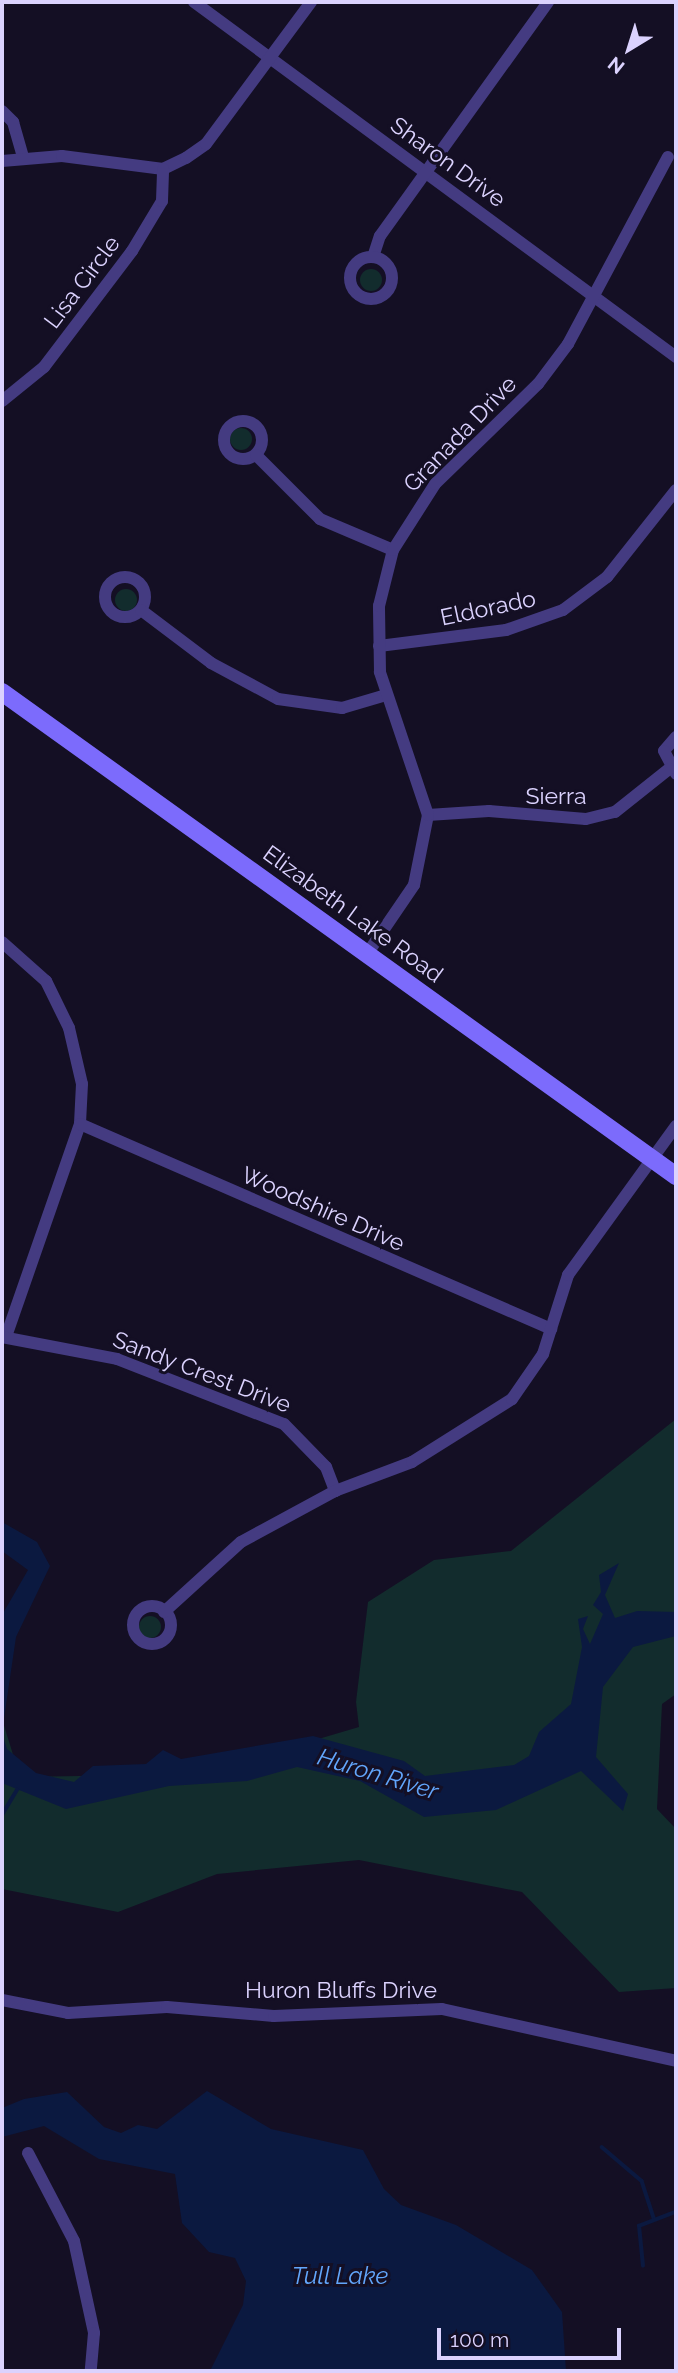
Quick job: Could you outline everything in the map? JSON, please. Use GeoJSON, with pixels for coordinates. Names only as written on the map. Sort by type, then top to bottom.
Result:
{"type":"FeatureCollection","features":[{"type":"Feature","properties":{"kind":"street","name":"Sharon Drive"},"geometry":{"type":"LineString","coordinates":[[194,2],[676,357]]}},
{"type":"Feature","properties":{"kind":"street"},"geometry":{"type":"LineString","coordinates":[[2,161],[23,156],[163,169],[206,144],[311,2]]}},
{"type":"Feature","properties":{"kind":"street"},"geometry":{"type":"LineString","coordinates":[[373,257],[380,236],[548,2]]}},
{"type":"Feature","properties":{"kind":"street"},"geometry":{"type":"LineString","coordinates":[[2,111],[13,122],[23,156]]}},
{"type":"Feature","properties":{"kind":"street","name":"Granada Drive"},"geometry":{"type":"LineString","coordinates":[[428,815],[386,695],[379,646],[379,606],[393,550],[435,484],[538,384],[599,298],[668,157]]}},
{"type":"Feature","properties":{"kind":"street","name":"Lisa Circle"},"geometry":{"type":"LineString","coordinates":[[2,401],[44,366],[132,251],[162,201],[163,169]]}},
{"type":"Feature","properties":{"kind":"street"},"geometry":{"type":"LineString","coordinates":[[256,455],[313,514],[393,550]]}},
{"type":"Feature","properties":{"kind":"street","name":"Eldorado"},"geometry":{"type":"LineString","coordinates":[[379,646],[506,630],[563,610],[607,578],[676,490]]}},
{"type":"Feature","properties":{"kind":"street"},"geometry":{"type":"LineString","coordinates":[[141,610],[211,663],[278,699],[342,708],[386,695]]}},
{"type":"Feature","properties":{"kind":"street","name":"Elizabeth Lake Road"},"geometry":{"type":"LineString","coordinates":[[2,692],[676,1176]]}},
{"type":"Feature","properties":{"kind":"street","name":"Sierra"},"geometry":{"type":"LineString","coordinates":[[428,815],[489,811],[586,819],[615,812],[673,772],[664,751],[676,737]]}},
{"type":"Feature","properties":{"kind":"street"},"geometry":{"type":"LineString","coordinates":[[368,954],[414,885],[428,815]]}},
{"type":"Feature","properties":{"kind":"street"},"geometry":{"type":"LineString","coordinates":[[2,942],[46,981],[69,1028],[82,1084],[80,1124],[4,1337]]}},
{"type":"Feature","properties":{"kind":"street","name":"Woodshire Drive"},"geometry":{"type":"LineString","coordinates":[[80,1124],[551,1329]]}},
{"type":"Feature","properties":{"kind":"street"},"geometry":{"type":"LineString","coordinates":[[164,1612],[242,1542],[335,1491],[412,1462],[512,1399],[532,1375],[551,1329],[568,1275],[676,1126]]}},
{"type":"Feature","properties":{"kind":"street","name":"Sandy Crest Drive"},"geometry":{"type":"LineString","coordinates":[[4,1337],[117,1359],[284,1424],[326,1467],[335,1491]]}},
{"type":"Feature","properties":{"kind":"street","name":"Huron Bluffs Drive"},"geometry":{"type":"LineString","coordinates":[[2,2000],[68,2013],[167,2007],[274,2016],[442,2009],[676,2061]]}},
{"type":"Feature","properties":{"kind":"street"},"geometry":{"type":"LineString","coordinates":[[28,2153],[74,2241],[94,2333],[91,2371]]}},
{"type":"Feature","properties":{"kind":"green space"},"geometry":{"type":"Polygon","coordinates":[[[371,269],[379,272],[382,280],[379,288],[371,291],[363,288],[360,280],[363,272],[371,269]]]}},
{"type":"Feature","properties":{"kind":"green space"},"geometry":{"type":"Polygon","coordinates":[[[241,428],[249,431],[252,439],[249,447],[241,450],[233,447],[230,439],[233,431],[241,428]]]}},
{"type":"Feature","properties":{"kind":"green space"},"geometry":{"type":"Polygon","coordinates":[[[126,589],[134,592],[137,600],[134,608],[126,611],[118,608],[115,600],[118,592],[126,589]]]}},
{"type":"Feature","properties":{"kind":"green space"},"geometry":{"type":"Polygon","coordinates":[[[676,1419],[676,1694],[662,1704],[657,1809],[676,1829],[676,1988],[619,1992],[522,1892],[359,1860],[217,1874],[118,1912],[2,1889],[2,1719],[20,1777],[200,1774],[359,1727],[356,1702],[368,1602],[434,1560],[511,1551],[676,1419]]]}},
{"type":"Feature","properties":{"kind":"green space"},"geometry":{"type":"Polygon","coordinates":[[[150,1616],[158,1619],[161,1627],[158,1635],[150,1638],[142,1635],[139,1627],[142,1619],[150,1616]]]}},
{"type":"Feature","properties":{"kind":"water"},"geometry":{"type":"Polygon","coordinates":[[[2,1522],[37,1542],[50,1566],[16,1637],[2,1732],[2,1615],[28,1570],[2,1551],[2,1522]]]}},
{"type":"Feature","properties":{"kind":"water","name":"Huron River"},"geometry":{"type":"Polygon","coordinates":[[[619,1563],[605,1595],[615,1618],[637,1611],[676,1612],[676,1636],[633,1647],[603,1687],[596,1757],[628,1794],[623,1811],[581,1771],[496,1810],[424,1817],[360,1781],[297,1767],[247,1781],[169,1786],[66,1809],[2,1783],[2,1733],[7,1749],[36,1773],[74,1782],[93,1766],[146,1764],[163,1750],[181,1759],[313,1736],[404,1761],[425,1776],[514,1765],[529,1756],[539,1732],[571,1704],[582,1647],[578,1619],[588,1616],[583,1629],[590,1644],[603,1614],[593,1605],[601,1592],[599,1575],[619,1563]]]}},
{"type":"Feature","properties":{"kind":"water","name":"Tull Lake"},"geometry":{"type":"Polygon","coordinates":[[[207,2091],[271,2129],[363,2150],[384,2189],[401,2205],[456,2225],[532,2270],[562,2312],[566,2371],[210,2371],[243,2305],[246,2281],[235,2258],[209,2252],[182,2223],[175,2174],[99,2159],[44,2126],[2,2137],[2,2108],[24,2099],[67,2092],[104,2127],[121,2133],[138,2125],[157,2129],[207,2091]]]}},
{"type":"Feature","properties":{"kind":"waterway"},"geometry":{"type":"LineString","coordinates":[[2,1815],[17,1790]]}},
{"type":"Feature","properties":{"kind":"waterway"},"geometry":{"type":"LineString","coordinates":[[602,2147],[642,2181],[654,2219]]}},
{"type":"Feature","properties":{"kind":"waterway"},"geometry":{"type":"LineString","coordinates":[[643,2266],[639,2226],[676,2212]]}}]}
